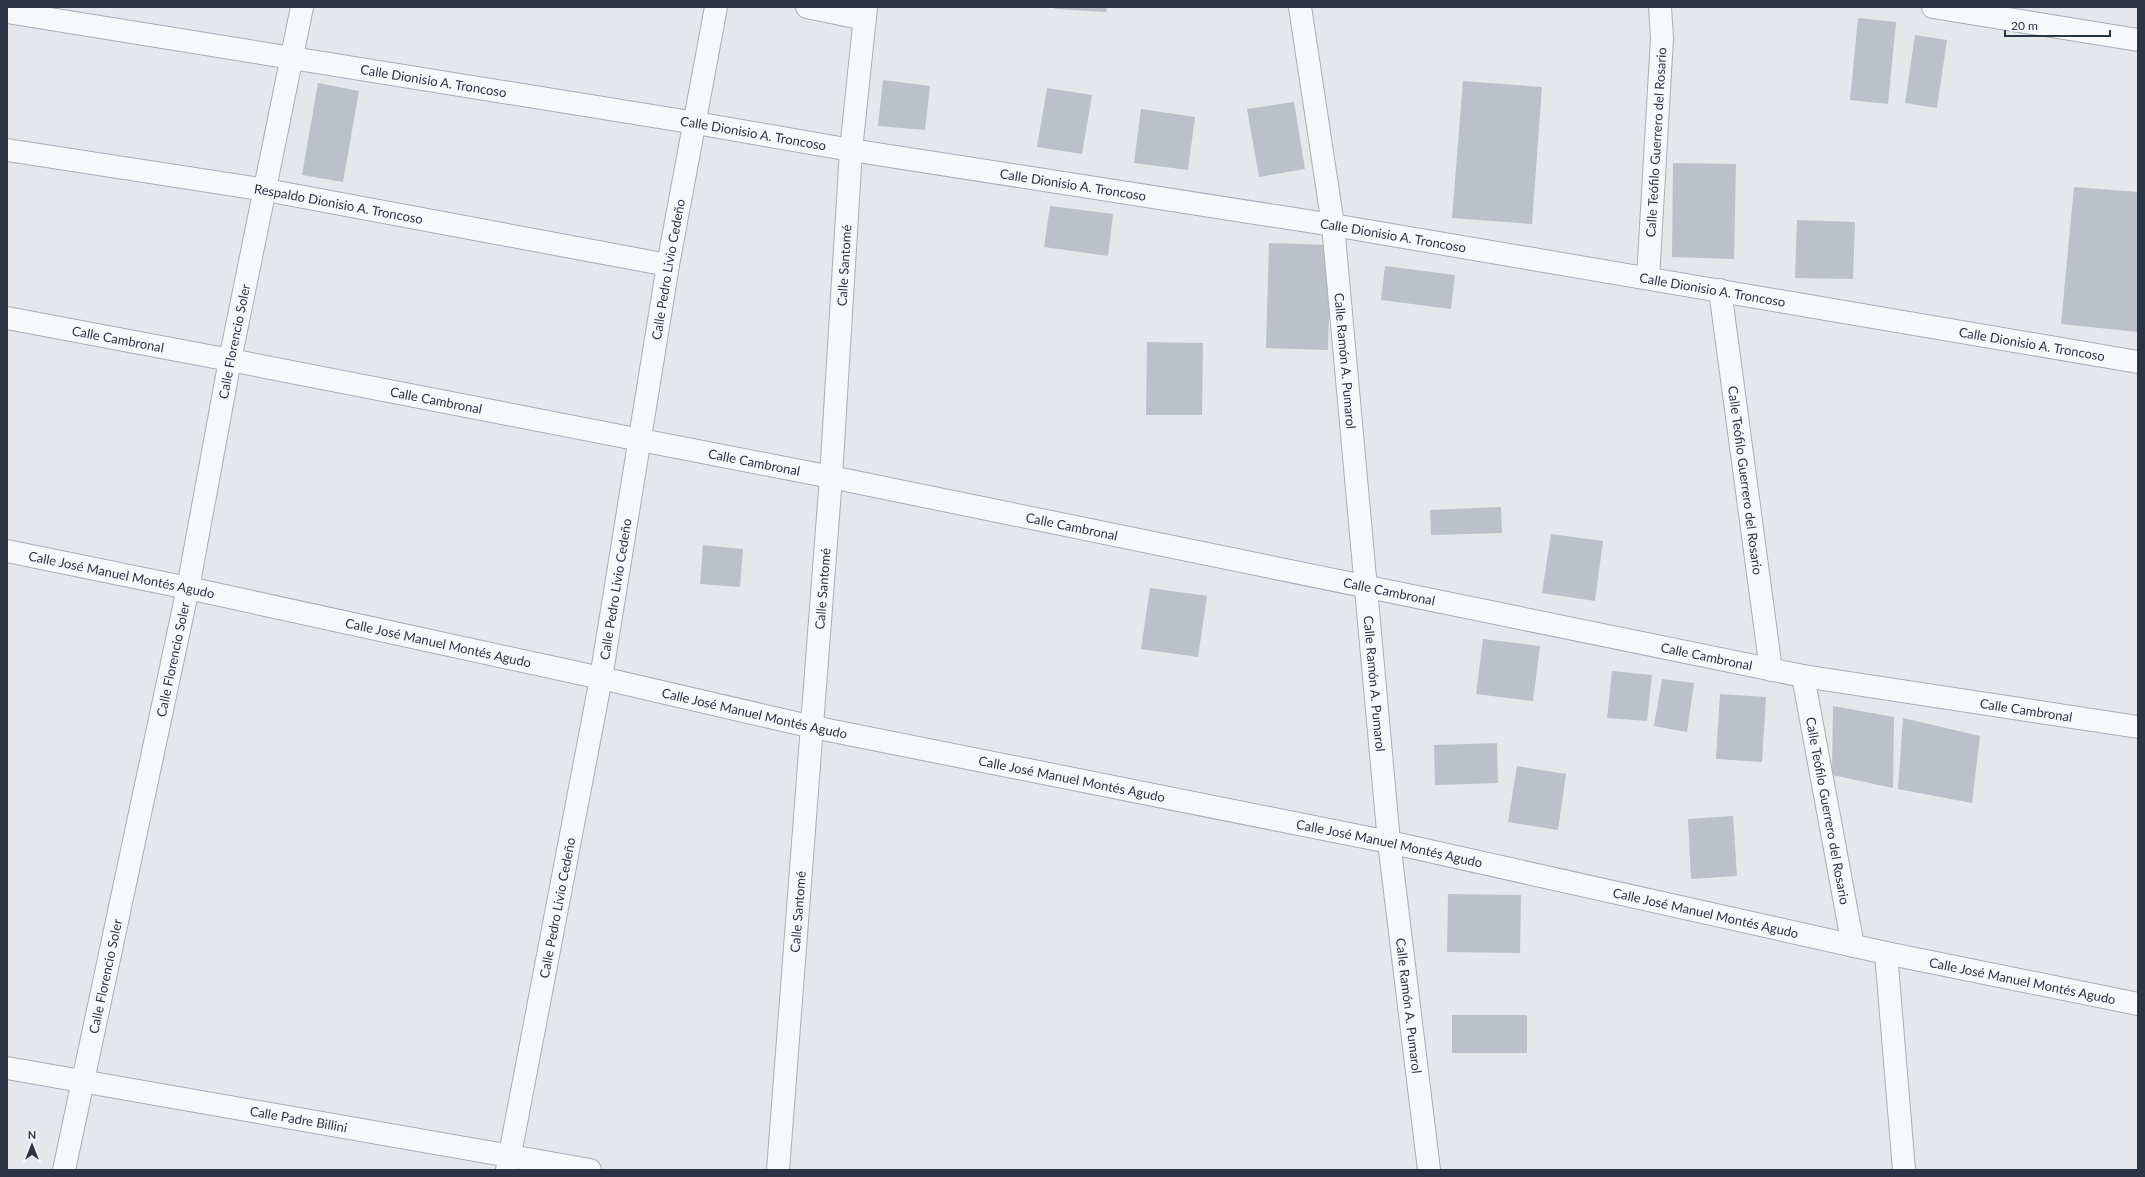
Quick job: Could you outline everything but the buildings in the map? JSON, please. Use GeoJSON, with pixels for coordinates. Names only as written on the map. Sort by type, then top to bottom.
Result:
{"type":"FeatureCollection","features":[{"type":"Feature","properties":{"kind":"street","name":"Calle Florencio Soler"},"geometry":{"type":"LineString","coordinates":[[64,1170],[188,588],[230,360],[266,190],[302,7]]}},
{"type":"Feature","properties":{"kind":"street","name":"Calle Pedro Livio Cedeño"},"geometry":{"type":"LineString","coordinates":[[508,1162],[601,678],[668,266],[696,123],[716,7]]}},
{"type":"Feature","properties":{"kind":"street"},"geometry":{"type":"LineString","coordinates":[[807,7],[865,13]]}},
{"type":"Feature","properties":{"kind":"street","name":"Calle Ramón A. Pumarol"},"geometry":{"type":"LineString","coordinates":[[1300,7],[1333,225],[1368,588],[1389,842],[1429,1170]]}},
{"type":"Feature","properties":{"kind":"street","name":"Calle Teófilo Guerrero del Rosario"},"geometry":{"type":"LineString","coordinates":[[1648,278],[1662,38],[1660,7]]}},
{"type":"Feature","properties":{"kind":"street"},"geometry":{"type":"LineString","coordinates":[[1933,7],[2138,40]]}},
{"type":"Feature","properties":{"kind":"street","name":"Calle Dionisio A. Troncoso"},"geometry":{"type":"LineString","coordinates":[[7,12],[291,59],[696,123],[851,150],[1333,225],[2138,362]]}},
{"type":"Feature","properties":{"kind":"street","name":"Calle Santomé"},"geometry":{"type":"LineString","coordinates":[[778,1170],[831,477],[851,150],[865,13]]}},
{"type":"Feature","properties":{"kind":"street","name":"Respaldo Dionisio A. Troncoso"},"geometry":{"type":"LineString","coordinates":[[7,150],[266,190],[668,266]]}},
{"type":"Feature","properties":{"kind":"street","name":"Calle Teófilo Guerrero del Rosario"},"geometry":{"type":"LineString","coordinates":[[1720,290],[1771,670]]}},
{"type":"Feature","properties":{"kind":"street","name":"Calle Cambronal"},"geometry":{"type":"LineString","coordinates":[[7,318],[831,477],[1771,670],[2138,727]]}},
{"type":"Feature","properties":{"kind":"street","name":"Calle José Manuel Montés Agudo"},"geometry":{"type":"LineString","coordinates":[[7,551],[188,588],[601,678],[813,727],[1389,842],[1853,946],[2138,1004]]}},
{"type":"Feature","properties":{"kind":"street","name":"Calle Teófilo Guerrero del Rosario"},"geometry":{"type":"LineString","coordinates":[[1803,676],[1853,946]]}},
{"type":"Feature","properties":{"kind":"street"},"geometry":{"type":"LineString","coordinates":[[1886,953],[1904,1170]]}},
{"type":"Feature","properties":{"kind":"street","name":"Calle Padre Billini"},"geometry":{"type":"LineString","coordinates":[[7,1068],[508,1162],[590,1170]]}}]}
